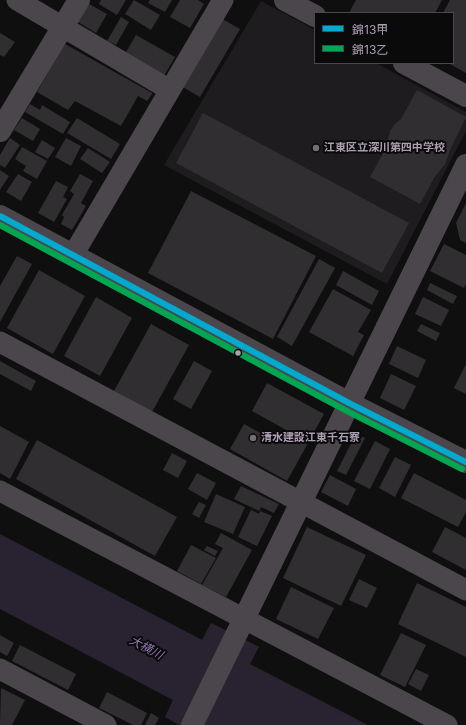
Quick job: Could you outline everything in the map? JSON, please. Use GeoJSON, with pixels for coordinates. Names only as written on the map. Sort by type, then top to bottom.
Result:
{"type":"FeatureCollection","features":[{"type":"Feature","properties":{"kind":"street"},"geometry":{"type":"LineString","coordinates":[[17,0],[170,90]]}},
{"type":"Feature","properties":{"kind":"street"},"geometry":{"type":"LineString","coordinates":[[0,131],[78,0]]}},
{"type":"Feature","properties":{"kind":"street"},"geometry":{"type":"LineString","coordinates":[[73,255],[223,0]]}},
{"type":"Feature","properties":{"kind":"street"},"geometry":{"type":"LineString","coordinates":[[285,0],[314,15]]}},
{"type":"Feature","properties":{"kind":"street"},"geometry":{"type":"LineString","coordinates":[[406,64],[466,96]]}},
{"type":"Feature","properties":{"kind":"street"},"geometry":{"type":"LineString","coordinates":[[192,725],[466,165]]}},
{"type":"Feature","properties":{"kind":"street"},"geometry":{"type":"LineString","coordinates":[[0,216],[349,402],[466,462]]}},
{"type":"Feature","properties":{"kind":"street"},"geometry":{"type":"LineString","coordinates":[[0,342],[466,590]]}},
{"type":"Feature","properties":{"kind":"street"},"geometry":{"type":"LineString","coordinates":[[0,492],[241,626],[447,725]]}},
{"type":"Feature","properties":{"kind":"street"},"geometry":{"type":"LineString","coordinates":[[0,669],[106,725]]}},
{"type":"Feature","properties":{"kind":"shaded area","name":"江東区立深川第四中学校"},"geometry":{"type":"Polygon","coordinates":[[[261,1],[314,29],[314,64],[378,64],[466,112],[466,131],[387,284],[164,165],[261,1]]]}},
{"type":"Feature","properties":{"kind":"water","name":"大横川"},"geometry":{"type":"Polygon","coordinates":[[[0,534],[202,640],[211,623],[259,647],[250,664],[368,725],[179,725],[165,717],[173,700],[0,609],[0,534]]]}},
{"type":"Feature","properties":{"kind":"building"},"geometry":{"type":"Polygon","coordinates":[[[101,0],[126,0],[117,15],[99,4],[101,0]]]}},
{"type":"Feature","properties":{"kind":"building"},"geometry":{"type":"Polygon","coordinates":[[[134,0],[160,15],[151,30],[125,14],[134,0]]]}},
{"type":"Feature","properties":{"kind":"building"},"geometry":{"type":"Polygon","coordinates":[[[150,0],[172,0],[165,12],[148,3],[150,0]]]}},
{"type":"Feature","properties":{"kind":"building"},"geometry":{"type":"Polygon","coordinates":[[[180,0],[198,0],[204,4],[190,28],[170,17],[180,0]]]}},
{"type":"Feature","properties":{"kind":"building"},"geometry":{"type":"Polygon","coordinates":[[[356,0],[442,0],[436,12],[350,12],[356,0]]]}},
{"type":"Feature","properties":{"kind":"building"},"geometry":{"type":"Polygon","coordinates":[[[450,0],[466,0],[466,73],[450,64],[454,64],[454,12],[444,12],[450,0]]]}},
{"type":"Feature","properties":{"kind":"building"},"geometry":{"type":"Polygon","coordinates":[[[89,4],[107,14],[96,33],[78,22],[89,4]]]}},
{"type":"Feature","properties":{"kind":"building"},"geometry":{"type":"Polygon","coordinates":[[[121,17],[129,22],[116,45],[107,41],[121,17]]]}},
{"type":"Feature","properties":{"kind":"building"},"geometry":{"type":"Polygon","coordinates":[[[219,17],[240,29],[200,97],[179,85],[219,17]]]}},
{"type":"Feature","properties":{"kind":"building"},"geometry":{"type":"Polygon","coordinates":[[[0,33],[15,42],[4,57],[0,55],[0,33]]]}},
{"type":"Feature","properties":{"kind":"building"},"geometry":{"type":"Polygon","coordinates":[[[136,35],[175,57],[164,76],[125,54],[136,35]]]}},
{"type":"Feature","properties":{"kind":"building"},"geometry":{"type":"Polygon","coordinates":[[[65,44],[152,94],[147,101],[138,96],[121,126],[75,101],[68,110],[37,92],[65,44]]]}},
{"type":"Feature","properties":{"kind":"building"},"geometry":{"type":"Polygon","coordinates":[[[417,90],[466,117],[445,164],[434,178],[420,204],[370,177],[386,148],[390,131],[401,119],[417,90]]]}},
{"type":"Feature","properties":{"kind":"building"},"geometry":{"type":"Polygon","coordinates":[[[30,104],[40,110],[42,105],[70,122],[63,134],[25,112],[30,104]]]}},
{"type":"Feature","properties":{"kind":"building"},"geometry":{"type":"Polygon","coordinates":[[[203,113],[409,223],[382,273],[176,163],[203,113]]]}},
{"type":"Feature","properties":{"kind":"building"},"geometry":{"type":"Polygon","coordinates":[[[22,118],[40,129],[33,141],[14,130],[22,118]]]}},
{"type":"Feature","properties":{"kind":"building"},"geometry":{"type":"Polygon","coordinates":[[[77,118],[120,144],[111,159],[67,133],[77,118]]]}},
{"type":"Feature","properties":{"kind":"building"},"geometry":{"type":"Polygon","coordinates":[[[10,138],[20,145],[5,168],[0,165],[0,155],[10,138]]]}},
{"type":"Feature","properties":{"kind":"building"},"geometry":{"type":"Polygon","coordinates":[[[66,138],[81,146],[71,166],[55,157],[66,138]]]}},
{"type":"Feature","properties":{"kind":"building"},"geometry":{"type":"Polygon","coordinates":[[[42,140],[55,148],[48,159],[35,152],[42,140]]]}},
{"type":"Feature","properties":{"kind":"building"},"geometry":{"type":"Polygon","coordinates":[[[22,147],[47,161],[37,179],[23,171],[26,166],[15,159],[22,147]]]}},
{"type":"Feature","properties":{"kind":"building"},"geometry":{"type":"Polygon","coordinates":[[[88,148],[110,162],[102,173],[80,159],[88,148]]]}},
{"type":"Feature","properties":{"kind":"building"},"geometry":{"type":"Polygon","coordinates":[[[0,170],[9,176],[0,190],[0,170]]]}},
{"type":"Feature","properties":{"kind":"building"},"geometry":{"type":"Polygon","coordinates":[[[18,174],[32,182],[21,201],[6,192],[18,174]]]}},
{"type":"Feature","properties":{"kind":"building"},"geometry":{"type":"Polygon","coordinates":[[[80,174],[93,181],[81,203],[86,206],[72,230],[61,224],[64,217],[62,215],[74,194],[70,191],[80,174]]]}},
{"type":"Feature","properties":{"kind":"building"},"geometry":{"type":"Polygon","coordinates":[[[56,181],[68,187],[63,197],[67,199],[54,222],[38,213],[56,181]]]}},
{"type":"Feature","properties":{"kind":"building"},"geometry":{"type":"Polygon","coordinates":[[[191,191],[316,256],[273,339],[148,273],[191,191]]]}},
{"type":"Feature","properties":{"kind":"building"},"geometry":{"type":"Polygon","coordinates":[[[466,203],[466,243],[460,240],[456,223],[466,203]]]}},
{"type":"Feature","properties":{"kind":"building"},"geometry":{"type":"Polygon","coordinates":[[[444,244],[466,255],[466,284],[464,288],[430,271],[444,244]]]}},
{"type":"Feature","properties":{"kind":"building"},"geometry":{"type":"Polygon","coordinates":[[[17,256],[32,264],[0,322],[0,286],[17,256]]]}},
{"type":"Feature","properties":{"kind":"building"},"geometry":{"type":"Polygon","coordinates":[[[319,259],[335,268],[292,346],[277,337],[319,259]]]}},
{"type":"Feature","properties":{"kind":"building"},"geometry":{"type":"Polygon","coordinates":[[[39,270],[85,296],[53,354],[7,328],[39,270]]]}},
{"type":"Feature","properties":{"kind":"building"},"geometry":{"type":"Polygon","coordinates":[[[343,271],[379,291],[372,305],[336,285],[343,271]]]}},
{"type":"Feature","properties":{"kind":"building"},"geometry":{"type":"Polygon","coordinates":[[[430,283],[457,296],[453,304],[427,290],[430,283]]]}},
{"type":"Feature","properties":{"kind":"building"},"geometry":{"type":"Polygon","coordinates":[[[333,289],[371,310],[358,332],[364,335],[353,356],[309,332],[333,289]]]}},
{"type":"Feature","properties":{"kind":"building"},"geometry":{"type":"Polygon","coordinates":[[[96,297],[132,318],[100,376],[64,356],[96,297]]]}},
{"type":"Feature","properties":{"kind":"building"},"geometry":{"type":"Polygon","coordinates":[[[423,297],[449,310],[441,326],[415,314],[423,297]]]}},
{"type":"Feature","properties":{"kind":"building"},"geometry":{"type":"Polygon","coordinates":[[[151,324],[189,345],[152,412],[114,391],[151,324]]]}},
{"type":"Feature","properties":{"kind":"building"},"geometry":{"type":"Polygon","coordinates":[[[421,324],[440,333],[436,341],[417,331],[421,324]]]}},
{"type":"Feature","properties":{"kind":"building"},"geometry":{"type":"Polygon","coordinates":[[[397,346],[426,360],[418,378],[389,364],[397,346]]]}},
{"type":"Feature","properties":{"kind":"building"},"geometry":{"type":"Polygon","coordinates":[[[0,361],[36,381],[31,391],[0,374],[0,361]]]}},
{"type":"Feature","properties":{"kind":"building"},"geometry":{"type":"Polygon","coordinates":[[[194,361],[212,371],[191,409],[173,399],[194,361]]]}},
{"type":"Feature","properties":{"kind":"building"},"geometry":{"type":"Polygon","coordinates":[[[466,364],[466,394],[454,388],[466,364]]]}},
{"type":"Feature","properties":{"kind":"building"},"geometry":{"type":"Polygon","coordinates":[[[391,374],[416,386],[404,410],[380,398],[391,374]]]}},
{"type":"Feature","properties":{"kind":"building","name":"清水建設江東千石寮"},"geometry":{"type":"Polygon","coordinates":[[[267,383],[324,414],[287,481],[230,449],[244,424],[281,444],[288,431],[252,411],[267,383]]]}},
{"type":"Feature","properties":{"kind":"building"},"geometry":{"type":"Polygon","coordinates":[[[0,426],[29,442],[10,479],[0,473],[0,426]]]}},
{"type":"Feature","properties":{"kind":"building"},"geometry":{"type":"Polygon","coordinates":[[[356,434],[365,438],[346,475],[337,471],[356,434]]]}},
{"type":"Feature","properties":{"kind":"building"},"geometry":{"type":"Polygon","coordinates":[[[37,440],[177,517],[155,556],[16,479],[37,440]]]}},
{"type":"Feature","properties":{"kind":"building"},"geometry":{"type":"Polygon","coordinates":[[[375,441],[390,449],[370,489],[354,481],[375,441]]]}},
{"type":"Feature","properties":{"kind":"building"},"geometry":{"type":"Polygon","coordinates":[[[172,453],[187,461],[178,478],[163,470],[172,453]]]}},
{"type":"Feature","properties":{"kind":"building"},"geometry":{"type":"Polygon","coordinates":[[[395,457],[411,465],[395,497],[379,488],[395,457]]]}},
{"type":"Feature","properties":{"kind":"building"},"geometry":{"type":"Polygon","coordinates":[[[197,473],[216,483],[207,500],[188,489],[197,473]]]}},
{"type":"Feature","properties":{"kind":"building"},"geometry":{"type":"Polygon","coordinates":[[[414,473],[466,500],[466,512],[458,527],[401,498],[414,473]]]}},
{"type":"Feature","properties":{"kind":"building"},"geometry":{"type":"Polygon","coordinates":[[[330,475],[356,489],[348,506],[321,492],[330,475]]]}},
{"type":"Feature","properties":{"kind":"building"},"geometry":{"type":"Polygon","coordinates":[[[241,486],[279,504],[274,513],[261,507],[259,511],[234,499],[241,486]]]}},
{"type":"Feature","properties":{"kind":"building"},"geometry":{"type":"Polygon","coordinates":[[[216,494],[245,507],[233,534],[204,522],[216,494]]]}},
{"type":"Feature","properties":{"kind":"building"},"geometry":{"type":"Polygon","coordinates":[[[199,502],[206,505],[199,518],[192,514],[199,502]]]}},
{"type":"Feature","properties":{"kind":"building"},"geometry":{"type":"Polygon","coordinates":[[[251,510],[259,514],[260,511],[272,516],[257,546],[238,537],[251,510]]]}},
{"type":"Feature","properties":{"kind":"building"},"geometry":{"type":"Polygon","coordinates":[[[307,527],[366,555],[341,606],[283,578],[307,527]]]}},
{"type":"Feature","properties":{"kind":"building"},"geometry":{"type":"Polygon","coordinates":[[[445,527],[466,538],[466,570],[432,552],[445,527]]]}},
{"type":"Feature","properties":{"kind":"building"},"geometry":{"type":"Polygon","coordinates":[[[221,533],[252,550],[226,597],[202,585],[223,548],[215,544],[221,533]]]}},
{"type":"Feature","properties":{"kind":"building"},"geometry":{"type":"Polygon","coordinates":[[[191,545],[216,558],[201,584],[177,571],[191,545]]]}},
{"type":"Feature","properties":{"kind":"building"},"geometry":{"type":"Polygon","coordinates":[[[207,546],[218,551],[215,556],[204,550],[207,546]]]}},
{"type":"Feature","properties":{"kind":"building"},"geometry":{"type":"Polygon","coordinates":[[[359,579],[377,588],[367,608],[349,600],[359,579]]]}},
{"type":"Feature","properties":{"kind":"building"},"geometry":{"type":"Polygon","coordinates":[[[417,583],[466,607],[466,657],[398,624],[417,583]]]}},
{"type":"Feature","properties":{"kind":"building"},"geometry":{"type":"Polygon","coordinates":[[[291,587],[334,608],[318,639],[276,619],[291,587]]]}},
{"type":"Feature","properties":{"kind":"building"},"geometry":{"type":"Polygon","coordinates":[[[401,633],[426,645],[405,687],[380,675],[401,633]]]}},
{"type":"Feature","properties":{"kind":"building"},"geometry":{"type":"Polygon","coordinates":[[[0,635],[14,643],[7,656],[0,652],[0,635]]]}},
{"type":"Feature","properties":{"kind":"building"},"geometry":{"type":"Polygon","coordinates":[[[20,645],[76,674],[68,690],[12,661],[20,645]]]}},
{"type":"Feature","properties":{"kind":"building"},"geometry":{"type":"Polygon","coordinates":[[[416,669],[429,675],[421,691],[408,684],[416,669]]]}},
{"type":"Feature","properties":{"kind":"building"},"geometry":{"type":"Polygon","coordinates":[[[1,688],[25,700],[12,725],[0,725],[1,688]]]}},
{"type":"Feature","properties":{"kind":"building"},"geometry":{"type":"Polygon","coordinates":[[[107,692],[147,713],[141,725],[133,725],[99,708],[107,692]]]}},
{"type":"Feature","properties":{"kind":"building"},"geometry":{"type":"Polygon","coordinates":[[[151,713],[159,718],[155,725],[145,725],[151,713]]]}},
{"type":"Feature","properties":{"kind":"transit line","name":"錦13甲"},"geometry":{"type":"LineString","coordinates":[[0,216],[349,403],[466,462]]}},
{"type":"Feature","properties":{"kind":"transit line","name":"錦13乙"},"geometry":{"type":"LineString","coordinates":[[0,225],[345,410],[462,469]]}},
{"type":"Feature","properties":{"kind":"place","name":"江東区立深川第四中学校"},"geometry":{"type":"Point","coordinates":[316,148]}},
{"type":"Feature","properties":{"kind":"place","name":"清水建設江東千石寮"},"geometry":{"type":"Point","coordinates":[253,438]}}]}
